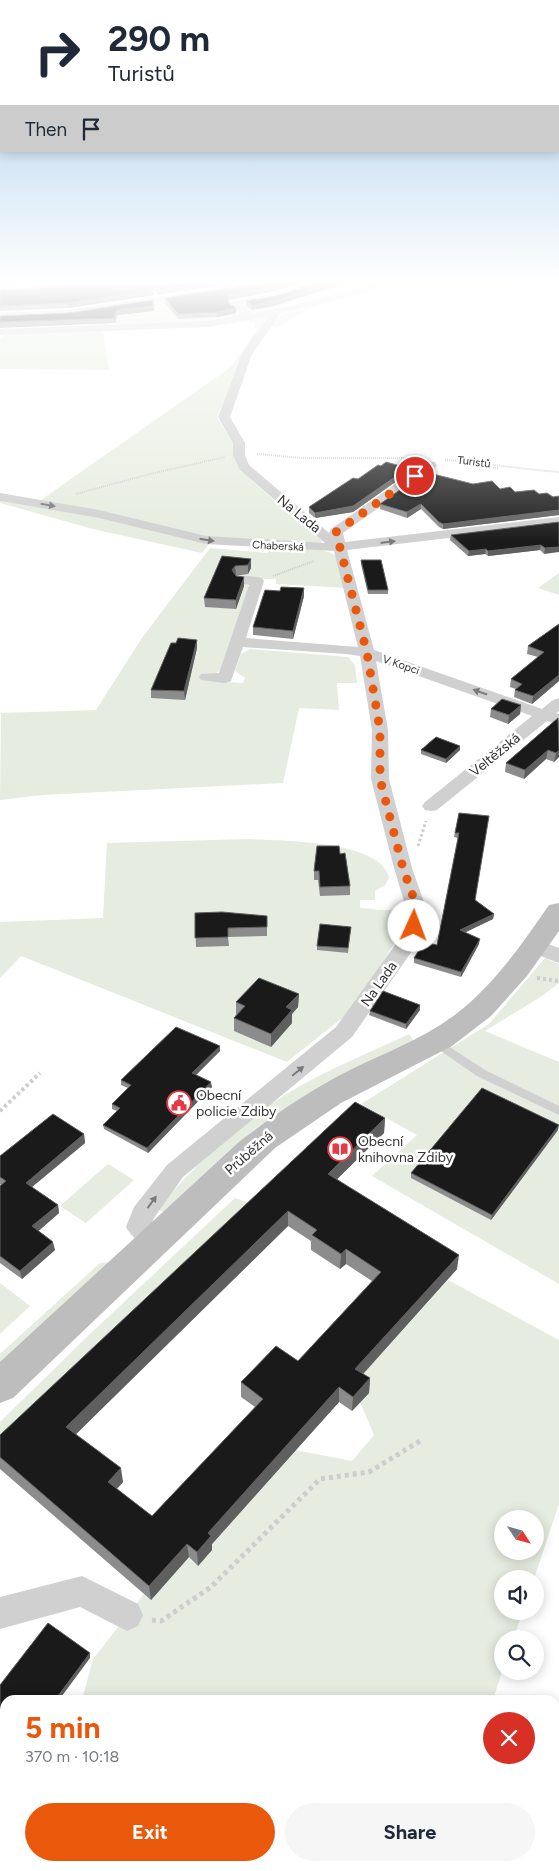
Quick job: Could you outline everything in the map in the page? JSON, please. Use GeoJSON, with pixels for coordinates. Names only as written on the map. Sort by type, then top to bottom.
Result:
{"type":"FeatureCollection","features":[{"type":"Feature","properties":{"kind":"street"},"geometry":{"type":"LineString","coordinates":[[241,461],[239,443],[224,416],[242,368]]}},
{"type":"Feature","properties":{"kind":"street","name":"Na Lada"},"geometry":{"type":"LineString","coordinates":[[156,1238],[138,1227],[143,1214],[175,1171],[344,1032],[406,946],[417,911],[403,868],[380,779],[380,730],[367,653],[340,549],[275,495],[241,461]]}},
{"type":"Feature","properties":{"kind":"street"},"geometry":{"type":"LineString","coordinates":[[340,549],[336,532],[434,462]]}},
{"type":"Feature","properties":{"kind":"street","name":"Chaberská"},"geometry":{"type":"LineString","coordinates":[[0,497],[99,514],[206,540],[340,549],[559,520]]}},
{"type":"Feature","properties":{"kind":"street"},"geometry":{"type":"LineString","coordinates":[[207,677],[233,679],[236,642],[257,581],[241,580]]}},
{"type":"Feature","properties":{"kind":"street","name":"V Kopci"},"geometry":{"type":"LineString","coordinates":[[236,642],[346,649],[367,653],[552,717]]}},
{"type":"Feature","properties":{"kind":"street","name":"Veltěžská"},"geometry":{"type":"LineString","coordinates":[[431,806],[552,717],[559,703]]}},
{"type":"Feature","properties":{"kind":"street","name":"Průběžná"},"geometry":{"type":"LineString","coordinates":[[0,1386],[156,1238],[276,1129],[315,1103],[360,1078],[436,1042],[492,1000],[546,951],[559,910]]}},
{"type":"Feature","properties":{"kind":"street"},"geometry":{"type":"LineString","coordinates":[[0,1613],[82,1591],[127,1615]]}},
{"type":"Feature","properties":{"kind":"lane"},"geometry":{"type":"LineString","coordinates":[[436,1042],[480,1074],[559,1111]]}},
{"type":"Feature","properties":{"kind":"path"},"geometry":{"type":"LineString","coordinates":[[42,504],[146,475],[241,461],[250,451],[259,455],[302,458],[418,458]]}},
{"type":"Feature","properties":{"kind":"path"},"geometry":{"type":"LineString","coordinates":[[434,462],[446,459]]}},
{"type":"Feature","properties":{"kind":"path","name":"Turistů"},"geometry":{"type":"LineString","coordinates":[[434,462],[446,459],[475,462],[488,467],[559,472]]}},
{"type":"Feature","properties":{"kind":"path"},"geometry":{"type":"LineString","coordinates":[[257,581],[340,549]]}},
{"type":"Feature","properties":{"kind":"path"},"geometry":{"type":"LineString","coordinates":[[403,868],[413,861],[431,806]]}},
{"type":"Feature","properties":{"kind":"path"},"geometry":{"type":"LineString","coordinates":[[529,977],[559,981]]}},
{"type":"Feature","properties":{"kind":"path"},"geometry":{"type":"LineString","coordinates":[[0,1111],[40,1073]]}},
{"type":"Feature","properties":{"kind":"path"},"geometry":{"type":"LineString","coordinates":[[127,1615],[161,1621],[211,1588],[320,1479],[369,1472],[420,1441]]}},
{"type":"Feature","properties":{"kind":"shaded area"},"geometry":{"type":"Polygon","coordinates":[[[109,368],[109,370],[0,369],[109,368]]]}},
{"type":"Feature","properties":{"kind":"shaded area"},"geometry":{"type":"Polygon","coordinates":[[[229,368],[238,368],[217,417],[234,445],[241,471],[300,523],[314,531],[322,541],[320,544],[207,538],[38,502],[229,368]]]}},
{"type":"Feature","properties":{"kind":"shaded area"},"geometry":{"type":"Polygon","coordinates":[[[0,501],[100,518],[209,544],[202,553],[93,529],[0,503],[0,501]]]}},
{"type":"Feature","properties":{"kind":"shaded area"},"geometry":{"type":"Polygon","coordinates":[[[273,547],[316,549],[332,553],[337,557],[346,588],[276,584],[276,579],[258,579],[247,584],[249,587],[221,670],[204,680],[243,683],[245,678],[235,671],[241,654],[250,649],[348,657],[355,665],[357,683],[337,683],[339,710],[299,708],[283,783],[43,795],[0,800],[1,713],[96,710],[142,638],[210,548],[267,553],[273,547]]]}},
{"type":"Feature","properties":{"kind":"shaded area"},"geometry":{"type":"Polygon","coordinates":[[[559,573],[559,595],[538,588],[559,573]]]}},
{"type":"Feature","properties":{"kind":"shaded area"},"geometry":{"type":"Polygon","coordinates":[[[249,839],[328,845],[350,849],[369,856],[382,865],[389,878],[385,885],[375,891],[375,900],[360,900],[360,908],[407,910],[401,932],[356,1007],[287,1062],[21,956],[0,978],[0,922],[103,918],[107,843],[249,839]]]}},
{"type":"Feature","properties":{"kind":"shaded area"},"geometry":{"type":"Polygon","coordinates":[[[545,958],[559,964],[559,983],[542,996],[485,1031],[559,1062],[559,1284],[372,1176],[417,1135],[361,1104],[489,1024],[545,958]]]}},
{"type":"Feature","properties":{"kind":"shaded area"},"geometry":{"type":"Polygon","coordinates":[[[409,1034],[413,1040],[311,1092],[255,1129],[164,1212],[160,1211],[160,1206],[190,1173],[257,1113],[309,1081],[409,1034]]]}},
{"type":"Feature","properties":{"kind":"shaded area"},"geometry":{"type":"Polygon","coordinates":[[[108,1164],[134,1180],[86,1223],[60,1206],[108,1164]]]}},
{"type":"Feature","properties":{"kind":"shaded area"},"geometry":{"type":"Polygon","coordinates":[[[235,1198],[258,1206],[0,1452],[0,1422],[91,1333],[235,1198]]]}},
{"type":"Feature","properties":{"kind":"shaded area"},"geometry":{"type":"Polygon","coordinates":[[[112,1262],[0,1368],[0,1354],[100,1263],[112,1262]]]}},
{"type":"Feature","properties":{"kind":"shaded area"},"geometry":{"type":"Polygon","coordinates":[[[448,1280],[559,1340],[559,1504],[544,1549],[544,1510],[494,1510],[494,1560],[540,1560],[537,1570],[494,1570],[494,1620],[520,1620],[516,1630],[494,1630],[494,1680],[499,1680],[495,1695],[83,1695],[93,1659],[144,1594],[151,1600],[188,1558],[198,1566],[212,1550],[202,1542],[295,1450],[352,1461],[374,1435],[360,1402],[368,1393],[355,1383],[448,1280]]]}},
{"type":"Feature","properties":{"kind":"shaded area"},"geometry":{"type":"Polygon","coordinates":[[[0,1283],[30,1306],[0,1334],[0,1283]]]}},
{"type":"Feature","properties":{"kind":"building"},"geometry":{"type":"Polygon","coordinates":[[[386,462],[408,468],[353,506],[315,513],[309,507],[353,478],[358,479],[378,465],[381,466],[386,462]]]}},
{"type":"Feature","properties":{"kind":"building"},"geometry":{"type":"Polygon","coordinates":[[[425,472],[473,484],[492,481],[500,489],[510,487],[515,492],[534,490],[539,494],[547,493],[553,497],[559,496],[559,510],[443,524],[421,504],[407,512],[380,504],[425,472]]]}},
{"type":"Feature","properties":{"kind":"building"},"geometry":{"type":"Polygon","coordinates":[[[559,522],[559,547],[545,548],[541,545],[488,551],[486,549],[469,551],[451,535],[559,522]]]}},
{"type":"Feature","properties":{"kind":"building"},"geometry":{"type":"Polygon","coordinates":[[[222,556],[251,559],[248,565],[235,566],[232,570],[236,576],[244,577],[236,600],[204,598],[222,556]]]}},
{"type":"Feature","properties":{"kind":"building"},"geometry":{"type":"Polygon","coordinates":[[[361,560],[381,560],[388,590],[368,590],[361,560]]]}},
{"type":"Feature","properties":{"kind":"building"},"geometry":{"type":"Polygon","coordinates":[[[281,587],[304,588],[293,631],[253,627],[265,590],[280,591],[281,587]]]}},
{"type":"Feature","properties":{"kind":"building"},"geometry":{"type":"Polygon","coordinates":[[[559,624],[559,675],[533,696],[515,690],[522,684],[511,679],[544,652],[528,646],[559,624]]]}},
{"type":"Feature","properties":{"kind":"building"},"geometry":{"type":"Polygon","coordinates":[[[178,638],[197,640],[184,691],[151,690],[171,643],[176,643],[178,638]]]}},
{"type":"Feature","properties":{"kind":"building"},"geometry":{"type":"Polygon","coordinates":[[[502,699],[521,705],[509,715],[491,709],[502,699]]]}},
{"type":"Feature","properties":{"kind":"building"},"geometry":{"type":"Polygon","coordinates":[[[558,718],[559,750],[556,753],[548,750],[525,770],[506,763],[558,718]]]}},
{"type":"Feature","properties":{"kind":"building"},"geometry":{"type":"Polygon","coordinates":[[[436,737],[460,746],[446,759],[421,750],[436,737]]]}},
{"type":"Feature","properties":{"kind":"building"},"geometry":{"type":"Polygon","coordinates":[[[459,813],[489,816],[475,900],[494,914],[460,930],[480,939],[461,972],[414,958],[424,942],[437,945],[459,833],[455,833],[459,813]]]}},
{"type":"Feature","properties":{"kind":"building"},"geometry":{"type":"Polygon","coordinates":[[[317,846],[339,846],[340,854],[345,853],[350,886],[320,887],[319,871],[314,871],[317,846]]]}},
{"type":"Feature","properties":{"kind":"building"},"geometry":{"type":"Polygon","coordinates":[[[222,912],[267,916],[267,927],[228,928],[228,937],[195,938],[195,913],[222,912]]]}},
{"type":"Feature","properties":{"kind":"building"},"geometry":{"type":"Polygon","coordinates":[[[320,924],[351,927],[348,948],[317,946],[320,924]]]}},
{"type":"Feature","properties":{"kind":"building"},"geometry":{"type":"Polygon","coordinates":[[[259,978],[299,994],[286,1007],[292,1010],[271,1034],[234,1018],[245,1006],[236,1002],[259,978]]]}},
{"type":"Feature","properties":{"kind":"building"},"geometry":{"type":"Polygon","coordinates":[[[383,991],[420,1005],[406,1024],[370,1011],[383,991]]]}},
{"type":"Feature","properties":{"kind":"building"},"geometry":{"type":"Polygon","coordinates":[[[176,1027],[220,1046],[192,1073],[211,1082],[147,1148],[103,1125],[120,1108],[112,1104],[131,1085],[121,1080],[176,1027]]]}},
{"type":"Feature","properties":{"kind":"building"},"geometry":{"type":"Polygon","coordinates":[[[482,1088],[559,1125],[492,1215],[411,1173],[482,1088]]]}},
{"type":"Feature","properties":{"kind":"building"},"geometry":{"type":"Polygon","coordinates":[[[355,1102],[385,1118],[328,1174],[459,1255],[355,1369],[370,1378],[353,1397],[339,1387],[208,1533],[211,1536],[197,1552],[187,1544],[149,1586],[0,1457],[0,1435],[355,1102]],[[288,1211],[66,1427],[121,1468],[108,1482],[152,1516],[263,1399],[241,1382],[276,1346],[298,1361],[381,1272],[346,1249],[341,1254],[312,1235],[317,1230],[288,1211]]]}},
{"type":"Feature","properties":{"kind":"building"},"geometry":{"type":"Polygon","coordinates":[[[53,1114],[84,1134],[26,1183],[58,1205],[32,1226],[53,1242],[20,1271],[0,1256],[0,1186],[6,1181],[0,1177],[0,1156],[53,1114]]]}},
{"type":"Feature","properties":{"kind":"building"},"geometry":{"type":"Polygon","coordinates":[[[48,1623],[90,1653],[59,1695],[0,1695],[0,1685],[48,1623]]]}},
{"type":"Feature","properties":{"kind":"place","name":"Obecní policie Zdiby"},"geometry":{"type":"Point","coordinates":[179,1103]}},
{"type":"Feature","properties":{"kind":"place","name":"Obecní knihovna Zdiby"},"geometry":{"type":"Point","coordinates":[340,1149]}},
{"type":"Feature","properties":{"kind":"route"},"geometry":{"type":"LineString","coordinates":[[414,926],[417,911],[415,902],[403,868],[380,779],[380,730],[367,653],[336,532],[415,476]]}}]}
